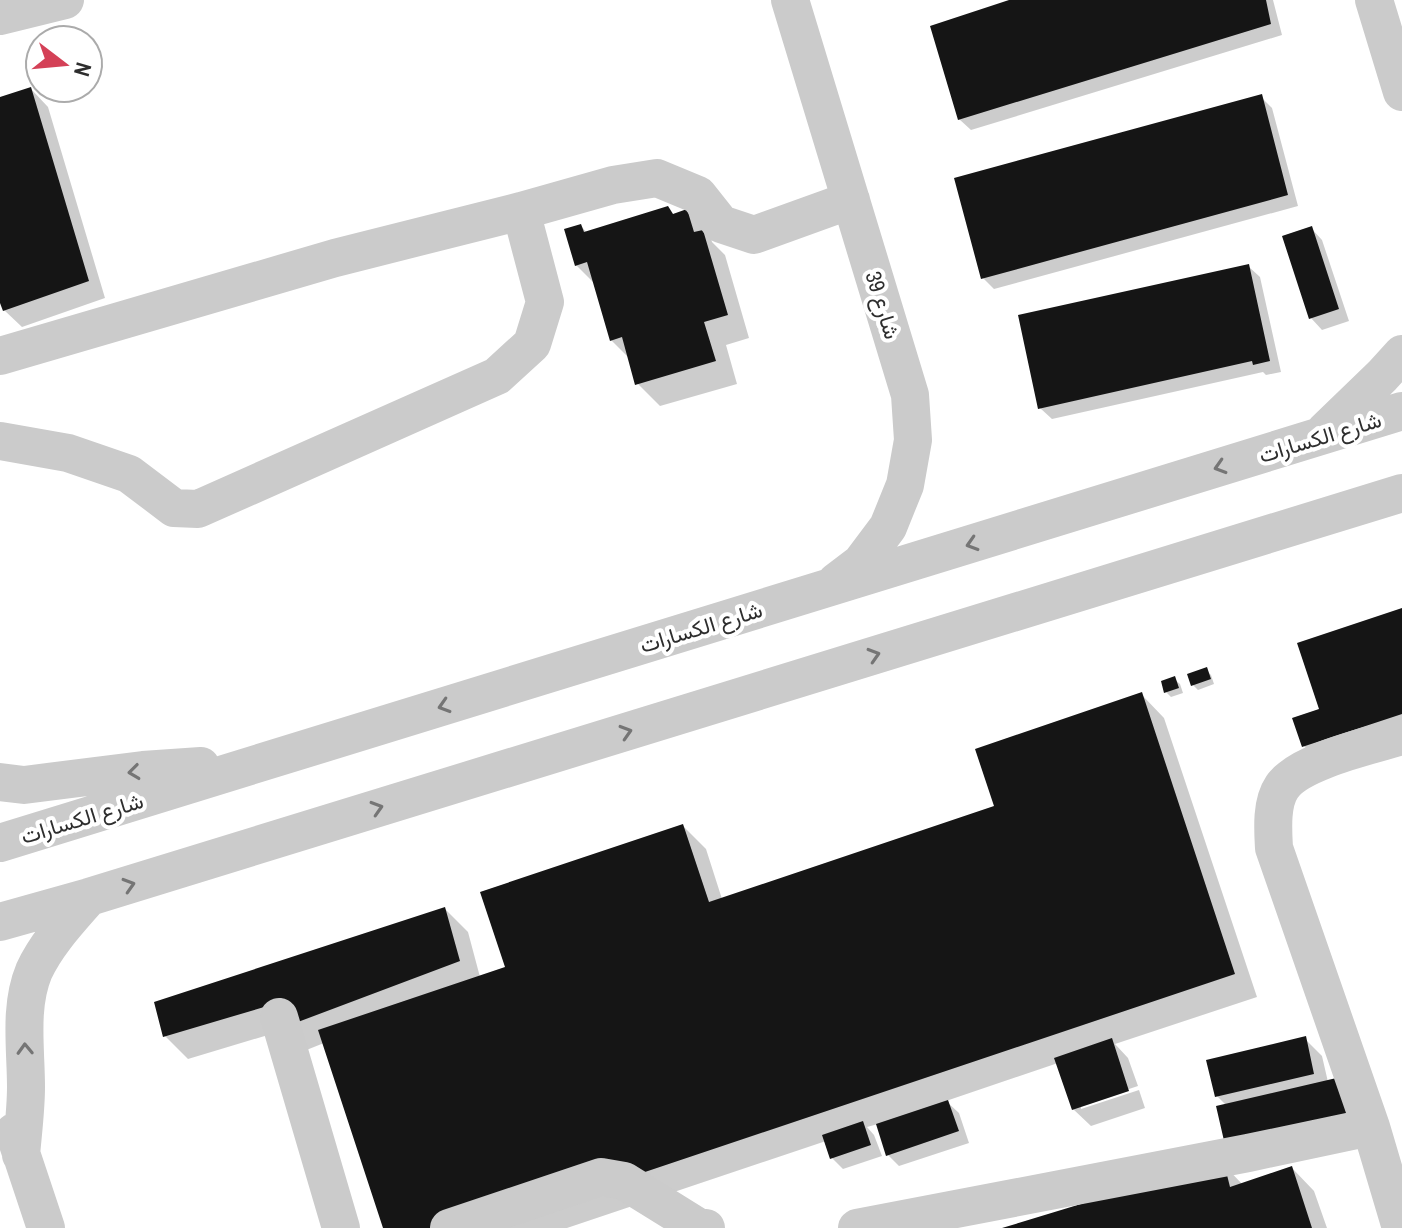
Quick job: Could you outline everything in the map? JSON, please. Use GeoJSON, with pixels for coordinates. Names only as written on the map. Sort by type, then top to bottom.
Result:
{"type":"FeatureCollection","features":[{"type":"Feature","properties":{"kind":"street"},"geometry":{"type":"LineString","coordinates":[[0,16],[65,0]]}},
{"type":"Feature","properties":{"kind":"street","name":"شارع 39"},"geometry":{"type":"LineString","coordinates":[[790,0],[910,395],[913,440],[905,485],[888,527],[861,563],[826,589]]}},
{"type":"Feature","properties":{"kind":"street"},"geometry":{"type":"LineString","coordinates":[[1374,0],[1402,92]]}},
{"type":"Feature","properties":{"kind":"street"},"geometry":{"type":"LineString","coordinates":[[0,356],[335,258],[613,185],[657,178],[698,195],[721,224],[754,235],[851,200]]}},
{"type":"Feature","properties":{"kind":"street"},"geometry":{"type":"LineString","coordinates":[[0,441],[68,453],[129,474],[174,508],[198,509],[497,376],[532,344],[545,302],[521,211]]}},
{"type":"Feature","properties":{"kind":"street"},"geometry":{"type":"LineString","coordinates":[[1319,437],[1402,354]]}},
{"type":"Feature","properties":{"kind":"street","name":"شارع الكسارات"},"geometry":{"type":"LineString","coordinates":[[0,843],[1402,411]]}},
{"type":"Feature","properties":{"kind":"street"},"geometry":{"type":"LineString","coordinates":[[0,922],[1402,493]]}},
{"type":"Feature","properties":{"kind":"street"},"geometry":{"type":"LineString","coordinates":[[1401,1228],[1371,1127],[1274,848],[1273,815],[1281,787],[1295,774],[1319,762],[1402,736]]}},
{"type":"Feature","properties":{"kind":"street"},"geometry":{"type":"LineString","coordinates":[[0,782],[24,785],[143,770],[267,761]]}},
{"type":"Feature","properties":{"kind":"street"},"geometry":{"type":"LineString","coordinates":[[21,1155],[26,1091],[26,998],[34,972],[46,950],[89,897]]}},
{"type":"Feature","properties":{"kind":"street"},"geometry":{"type":"LineString","coordinates":[[279,1017],[341,1228]]}},
{"type":"Feature","properties":{"kind":"street"},"geometry":{"type":"LineString","coordinates":[[0,1086],[46,1228]]}},
{"type":"Feature","properties":{"kind":"street"},"geometry":{"type":"LineString","coordinates":[[857,1228],[1371,1127]]}},
{"type":"Feature","properties":{"kind":"street"},"geometry":{"type":"LineString","coordinates":[[449,1228],[601,1177],[624,1181],[698,1227],[706,1228]]}},
{"type":"Feature","properties":{"kind":"building"},"geometry":{"type":"Polygon","coordinates":[[[1009,0],[1266,0],[1271,24],[958,120],[930,26],[1009,0]]]}},
{"type":"Feature","properties":{"kind":"building"},"geometry":{"type":"Polygon","coordinates":[[[24,89],[24,104],[36,104],[89,281],[3,311],[0,303],[0,97],[24,89]]]}},
{"type":"Feature","properties":{"kind":"building"},"geometry":{"type":"Polygon","coordinates":[[[1262,94],[1288,195],[981,279],[954,178],[1262,94]]]}},
{"type":"Feature","properties":{"kind":"building"},"geometry":{"type":"Polygon","coordinates":[[[668,206],[673,214],[687,209],[694,232],[703,230],[728,315],[704,322],[716,361],[635,385],[622,337],[610,341],[587,262],[575,266],[564,229],[581,224],[584,232],[668,206]]]}},
{"type":"Feature","properties":{"kind":"building"},"geometry":{"type":"Polygon","coordinates":[[[1312,226],[1339,309],[1309,319],[1282,236],[1312,226]]]}},
{"type":"Feature","properties":{"kind":"building"},"geometry":{"type":"Polygon","coordinates":[[[1249,264],[1270,361],[1253,365],[1252,361],[1038,409],[1018,315],[1249,264]]]}},
{"type":"Feature","properties":{"kind":"building"},"geometry":{"type":"Polygon","coordinates":[[[1402,608],[1402,714],[1302,747],[1292,718],[1319,709],[1297,643],[1402,608]]]}},
{"type":"Feature","properties":{"kind":"building"},"geometry":{"type":"Polygon","coordinates":[[[1207,667],[1211,679],[1191,686],[1187,674],[1207,667]]]}},
{"type":"Feature","properties":{"kind":"building"},"geometry":{"type":"Polygon","coordinates":[[[1175,676],[1179,688],[1164,693],[1161,681],[1175,676]]]}},
{"type":"Feature","properties":{"kind":"building"},"geometry":{"type":"Polygon","coordinates":[[[1142,692],[1235,974],[478,1228],[383,1228],[318,1030],[505,967],[480,892],[683,824],[709,902],[994,806],[975,749],[1142,692]]]}},
{"type":"Feature","properties":{"kind":"building"},"geometry":{"type":"Polygon","coordinates":[[[445,907],[460,961],[274,1031],[271,1005],[163,1037],[154,1002],[445,907]]]}},
{"type":"Feature","properties":{"kind":"building"},"geometry":{"type":"Polygon","coordinates":[[[1306,1036],[1314,1074],[1215,1097],[1206,1060],[1306,1036]]]}},
{"type":"Feature","properties":{"kind":"building"},"geometry":{"type":"Polygon","coordinates":[[[1112,1038],[1129,1091],[1072,1110],[1054,1058],[1112,1038]]]}},
{"type":"Feature","properties":{"kind":"building"},"geometry":{"type":"Polygon","coordinates":[[[1345,1076],[1354,1115],[1225,1145],[1216,1106],[1345,1076]]]}},
{"type":"Feature","properties":{"kind":"building"},"geometry":{"type":"Polygon","coordinates":[[[948,1100],[959,1131],[886,1156],[876,1124],[948,1100]]]}},
{"type":"Feature","properties":{"kind":"building"},"geometry":{"type":"Polygon","coordinates":[[[863,1121],[871,1145],[830,1159],[822,1135],[863,1121]]]}},
{"type":"Feature","properties":{"kind":"building"},"geometry":{"type":"Polygon","coordinates":[[[1224,1163],[1230,1187],[1292,1166],[1312,1228],[1002,1228],[1186,1172],[1224,1163]]]}}]}
